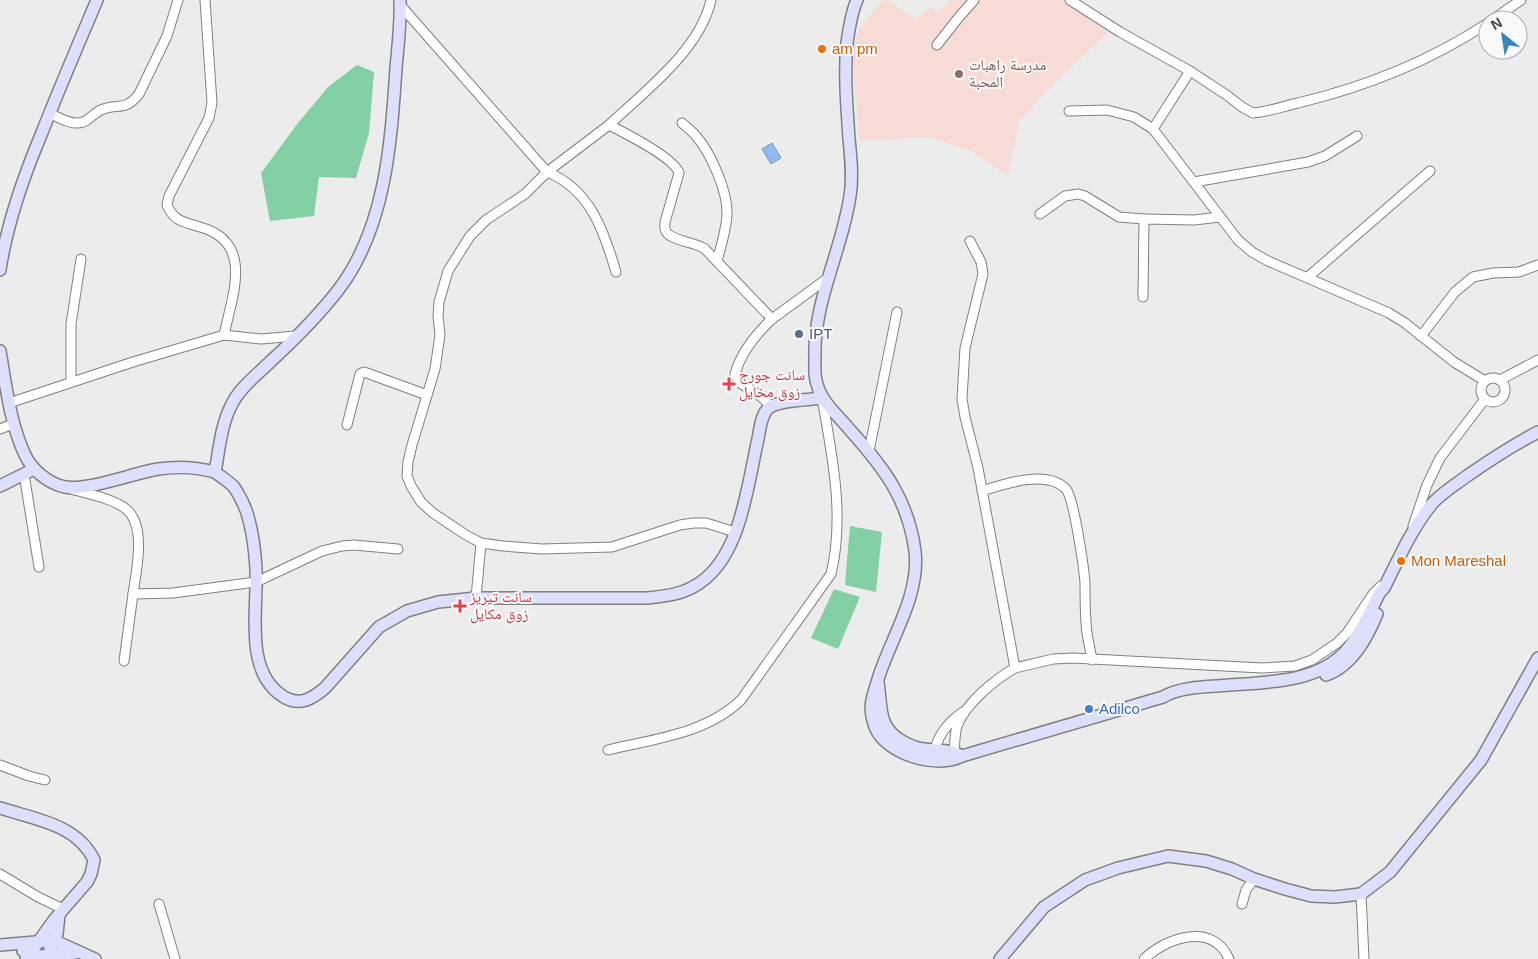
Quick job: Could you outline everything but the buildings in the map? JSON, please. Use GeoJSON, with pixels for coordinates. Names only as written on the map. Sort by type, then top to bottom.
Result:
{"type":"FeatureCollection","features":[{"type":"Feature","properties":{"kind":"main road"},"geometry":{"type":"LineString","coordinates":[[0,270],[8,230],[21,186],[49,113],[97,0]]}},
{"type":"Feature","properties":{"kind":"main road"},"geometry":{"type":"LineString","coordinates":[[854,2],[845,68],[851,162],[850,196],[814,338],[815,376],[822,398],[880,464],[895,488],[907,516],[915,552],[915,579],[903,617],[886,655],[872,694],[871,706],[876,730],[883,740],[905,754],[920,759],[935,755],[957,756],[1162,697],[1170,699],[1285,688],[1331,669],[1358,650],[1375,618],[1386,585],[1408,540],[1432,504],[1455,484],[1517,443],[1538,432]]}},
{"type":"Feature","properties":{"kind":"main road"},"geometry":{"type":"LineString","coordinates":[[215,472],[230,406],[247,384],[296,336],[340,288],[357,259],[376,214],[383,186],[388,151],[394,96],[400,3]]}},
{"type":"Feature","properties":{"kind":"main road"},"geometry":{"type":"LineString","coordinates":[[0,351],[14,424],[29,471],[65,487],[81,487],[152,470],[178,467],[196,468],[215,472],[233,486],[248,515],[256,568],[254,614],[259,661],[269,682],[276,690],[282,696],[296,702],[316,696],[325,688],[379,627],[407,611],[430,604],[476,598],[648,598],[671,595],[694,587],[712,573],[735,532],[743,510],[766,410],[771,406],[794,401],[822,398]]}},
{"type":"Feature","properties":{"kind":"main road"},"geometry":{"type":"LineString","coordinates":[[0,486],[29,471]]}},
{"type":"Feature","properties":{"kind":"main road"},"geometry":{"type":"LineString","coordinates":[[1000,959],[1044,907],[1085,880],[1118,868],[1168,856],[1206,861],[1284,889],[1311,896],[1342,897],[1362,894],[1390,872],[1481,760],[1538,658]]}},
{"type":"Feature","properties":{"kind":"main road"},"geometry":{"type":"LineString","coordinates":[[0,808],[54,824],[77,838],[90,852],[94,860],[91,874],[28,956]]}},
{"type":"Feature","properties":{"kind":"main road"},"geometry":{"type":"LineString","coordinates":[[43,957],[54,943],[61,912]]}},
{"type":"Feature","properties":{"kind":"main road"},"geometry":{"type":"LineString","coordinates":[[4,945],[38,942],[54,943],[96,959]]}},
{"type":"Feature","properties":{"kind":"main road"},"geometry":{"type":"LineString","coordinates":[[4,945],[28,956],[43,957],[80,952]]}},
{"type":"Feature","properties":{"kind":"street"},"geometry":{"type":"LineString","coordinates":[[49,113],[73,124],[84,123],[102,109],[124,107],[134,101],[167,36],[178,0]]}},
{"type":"Feature","properties":{"kind":"street"},"geometry":{"type":"LineString","coordinates":[[205,0],[212,103],[209,118],[169,196],[167,205],[175,219],[217,233],[226,241],[230,248],[237,271],[224,335]]}},
{"type":"Feature","properties":{"kind":"street"},"geometry":{"type":"LineString","coordinates":[[711,0],[704,21],[684,52],[609,125],[547,172],[525,194],[476,229],[455,258],[448,271],[438,302],[440,335],[435,369],[408,462],[407,476],[415,495],[433,513],[481,543],[542,549],[612,547],[680,525],[706,522],[735,532]]}},
{"type":"Feature","properties":{"kind":"street"},"geometry":{"type":"LineString","coordinates":[[937,45],[974,0]]}},
{"type":"Feature","properties":{"kind":"street"},"geometry":{"type":"LineString","coordinates":[[1070,0],[1120,32],[1190,71],[1253,113],[1358,86],[1427,57],[1478,29]]}},
{"type":"Feature","properties":{"kind":"street"},"geometry":{"type":"LineString","coordinates":[[1506,10],[1521,0]]}},
{"type":"Feature","properties":{"kind":"street"},"geometry":{"type":"LineString","coordinates":[[400,3],[547,172],[566,181],[580,193],[588,203],[606,237],[616,272]]}},
{"type":"Feature","properties":{"kind":"street"},"geometry":{"type":"LineString","coordinates":[[1153,129],[1190,71]]}},
{"type":"Feature","properties":{"kind":"street"},"geometry":{"type":"LineString","coordinates":[[1069,111],[1106,110],[1134,117],[1153,129],[1238,240],[1252,252],[1268,261],[1389,313],[1454,362],[1484,381]]}},
{"type":"Feature","properties":{"kind":"street"},"geometry":{"type":"LineString","coordinates":[[682,123],[696,136],[706,151],[721,184],[727,213],[725,233],[717,261]]}},
{"type":"Feature","properties":{"kind":"street"},"geometry":{"type":"LineString","coordinates":[[609,125],[657,152],[676,167],[678,177],[665,222],[667,234],[674,238],[699,245],[717,261],[772,319]]}},
{"type":"Feature","properties":{"kind":"street"},"geometry":{"type":"LineString","coordinates":[[1194,182],[1308,162],[1325,156],[1357,136]]}},
{"type":"Feature","properties":{"kind":"street"},"geometry":{"type":"LineString","coordinates":[[1308,277],[1430,171]]}},
{"type":"Feature","properties":{"kind":"street"},"geometry":{"type":"LineString","coordinates":[[1040,214],[1065,196],[1078,194],[1085,196],[1119,217],[1194,220],[1220,217]]}},
{"type":"Feature","properties":{"kind":"street"},"geometry":{"type":"LineString","coordinates":[[1143,297],[1144,219]]}},
{"type":"Feature","properties":{"kind":"street"},"geometry":{"type":"LineString","coordinates":[[970,241],[981,262],[982,274],[981,287],[965,348],[962,399],[982,492],[1015,668]]}},
{"type":"Feature","properties":{"kind":"street"},"geometry":{"type":"LineString","coordinates":[[71,382],[71,324],[81,259]]}},
{"type":"Feature","properties":{"kind":"street"},"geometry":{"type":"LineString","coordinates":[[1420,336],[1455,292],[1473,277],[1493,273],[1519,272],[1538,265]]}},
{"type":"Feature","properties":{"kind":"street"},"geometry":{"type":"LineString","coordinates":[[771,406],[759,395],[740,383],[735,374],[742,354],[772,319],[828,278]]}},
{"type":"Feature","properties":{"kind":"street"},"geometry":{"type":"LineString","coordinates":[[869,451],[897,312]]}},
{"type":"Feature","properties":{"kind":"street"},"geometry":{"type":"LineString","coordinates":[[10,403],[71,382],[224,335],[261,339],[296,336]]}},
{"type":"Feature","properties":{"kind":"street"},"geometry":{"type":"LineString","coordinates":[[1500,380],[1504,387],[1503,396],[1493,402],[1485,399],[1482,396],[1481,388],[1484,381],[1492,378],[1500,380],[1538,360]]}},
{"type":"Feature","properties":{"kind":"street"},"geometry":{"type":"LineString","coordinates":[[346,425],[360,374],[364,372],[427,395]]}},
{"type":"Feature","properties":{"kind":"street"},"geometry":{"type":"LineString","coordinates":[[608,750],[700,727],[725,715],[752,686],[831,574],[835,555],[836,530],[835,471],[822,398]]}},
{"type":"Feature","properties":{"kind":"street"},"geometry":{"type":"LineString","coordinates":[[1408,540],[1427,485],[1440,458],[1485,399]]}},
{"type":"Feature","properties":{"kind":"street"},"geometry":{"type":"LineString","coordinates":[[0,429],[14,424]]}},
{"type":"Feature","properties":{"kind":"street"},"geometry":{"type":"LineString","coordinates":[[29,471],[39,567]]}},
{"type":"Feature","properties":{"kind":"street"},"geometry":{"type":"LineString","coordinates":[[982,492],[1008,482],[1038,479],[1056,482],[1067,490],[1073,511],[1084,581],[1086,624],[1092,660]]}},
{"type":"Feature","properties":{"kind":"street"},"geometry":{"type":"LineString","coordinates":[[65,487],[114,502],[125,508],[131,513],[139,536],[138,562],[124,661]]}},
{"type":"Feature","properties":{"kind":"street"},"geometry":{"type":"LineString","coordinates":[[476,598],[481,543]]}},
{"type":"Feature","properties":{"kind":"street"},"geometry":{"type":"LineString","coordinates":[[133,594],[173,593],[256,582],[322,551],[333,548],[354,545],[398,549]]}},
{"type":"Feature","properties":{"kind":"street"},"geometry":{"type":"LineString","coordinates":[[957,756],[956,728],[969,708],[983,690],[999,677],[1015,668],[1053,659],[1262,668],[1295,666],[1312,660],[1337,643],[1347,633],[1378,588],[1386,585]]}},
{"type":"Feature","properties":{"kind":"street"},"geometry":{"type":"LineString","coordinates":[[935,755],[945,728],[951,720],[969,708]]}},
{"type":"Feature","properties":{"kind":"street"},"geometry":{"type":"LineString","coordinates":[[0,765],[44,780]]}},
{"type":"Feature","properties":{"kind":"street"},"geometry":{"type":"LineString","coordinates":[[0,874],[61,912]]}},
{"type":"Feature","properties":{"kind":"street"},"geometry":{"type":"LineString","coordinates":[[1242,904],[1246,890],[1254,879]]}},
{"type":"Feature","properties":{"kind":"street"},"geometry":{"type":"LineString","coordinates":[[1362,894],[1364,959]]}},
{"type":"Feature","properties":{"kind":"street"},"geometry":{"type":"LineString","coordinates":[[160,904],[175,959]]}},
{"type":"Feature","properties":{"kind":"street"},"geometry":{"type":"LineString","coordinates":[[1144,959],[1161,946],[1186,937],[1195,936],[1211,938],[1217,942],[1229,959]]}},
{"type":"Feature","properties":{"kind":"shaded area","name":"مدرسة راهبات المحبة"},"geometry":{"type":"Polygon","coordinates":[[[883,0],[888,0],[916,20],[930,7],[937,12],[952,0],[1064,0],[1108,32],[1043,95],[1019,122],[1008,176],[973,152],[928,137],[859,141],[852,53],[859,29],[883,0]]]}},
{"type":"Feature","properties":{"kind":"green space"},"geometry":{"type":"Polygon","coordinates":[[[357,65],[374,72],[369,133],[356,178],[319,177],[314,216],[270,221],[261,173],[298,123],[328,87],[357,65]]]}},
{"type":"Feature","properties":{"kind":"green space"},"geometry":{"type":"Polygon","coordinates":[[[850,526],[882,532],[876,592],[845,585],[850,526]]]}},
{"type":"Feature","properties":{"kind":"green space"},"geometry":{"type":"Polygon","coordinates":[[[834,589],[860,597],[838,649],[811,638],[834,589]]]}},
{"type":"Feature","properties":{"kind":"water"},"geometry":{"type":"Polygon","coordinates":[[[772,143],[781,158],[771,164],[762,149],[772,143]]]}},
{"type":"Feature","properties":{"kind":"place","name":"am pm"},"geometry":{"type":"Point","coordinates":[822,49]}},
{"type":"Feature","properties":{"kind":"place","name":"مدرسة راهبات المحبة"},"geometry":{"type":"Point","coordinates":[959,74]}},
{"type":"Feature","properties":{"kind":"place","name":"IPT"},"geometry":{"type":"Point","coordinates":[799,334]}},
{"type":"Feature","properties":{"kind":"place","name":"سانت جورج زوق مخايل"},"geometry":{"type":"Point","coordinates":[729,384]}},
{"type":"Feature","properties":{"kind":"place","name":"Mon Mareshal"},"geometry":{"type":"Point","coordinates":[1401,561]}},
{"type":"Feature","properties":{"kind":"place","name":"سانت تيريز زوق مكايل"},"geometry":{"type":"Point","coordinates":[460,606]}},
{"type":"Feature","properties":{"kind":"place","name":"Adilco"},"geometry":{"type":"Point","coordinates":[1089,709]}}]}
